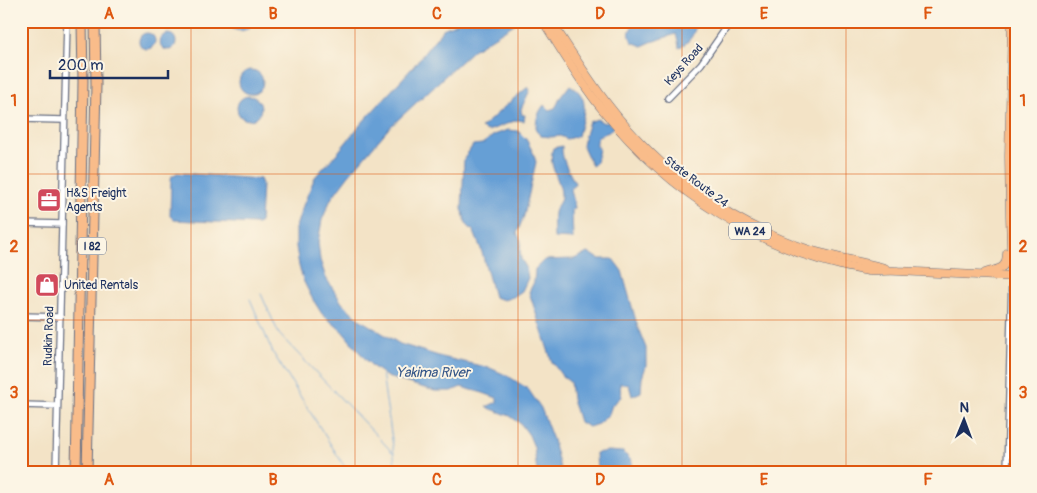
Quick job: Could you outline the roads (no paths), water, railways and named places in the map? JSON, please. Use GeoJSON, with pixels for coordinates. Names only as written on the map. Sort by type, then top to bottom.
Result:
{"type":"FeatureCollection","features":[{"type":"Feature","properties":{"kind":"highway","name":"I 82"},"geometry":{"type":"LineString","coordinates":[[76,472],[83,82],[80,21]]}},
{"type":"Feature","properties":{"kind":"highway","name":"I 82"},"geometry":{"type":"LineString","coordinates":[[87,472],[96,85],[95,21]]}},
{"type":"Feature","properties":{"kind":"main road","name":"State Route 24"},"geometry":{"type":"LineString","coordinates":[[543,21],[594,99],[631,137]]}},
{"type":"Feature","properties":{"kind":"main road","name":"State Route 24"},"geometry":{"type":"LineString","coordinates":[[551,21],[593,85],[655,166],[685,192],[729,221],[794,251],[832,263],[871,271],[1014,277]]}},
{"type":"Feature","properties":{"kind":"main road"},"geometry":{"type":"LineString","coordinates":[[1012,21],[1009,156],[1011,242],[1014,277]]}},
{"type":"Feature","properties":{"kind":"main road"},"geometry":{"type":"LineString","coordinates":[[981,276],[1004,266],[1011,242]]}},
{"type":"Feature","properties":{"kind":"street","name":"Rudkin Road"},"geometry":{"type":"LineString","coordinates":[[56,472],[67,21]]}},
{"type":"Feature","properties":{"kind":"street","name":"Keys Road"},"geometry":{"type":"LineString","coordinates":[[668,98],[701,64],[731,21]]}},
{"type":"Feature","properties":{"kind":"street"},"geometry":{"type":"LineString","coordinates":[[21,119],[64,120]]}},
{"type":"Feature","properties":{"kind":"street"},"geometry":{"type":"LineString","coordinates":[[21,223],[62,224]]}},
{"type":"Feature","properties":{"kind":"street"},"geometry":{"type":"LineString","coordinates":[[1007,472],[1014,277]]}},
{"type":"Feature","properties":{"kind":"street"},"geometry":{"type":"LineString","coordinates":[[21,316],[60,317]]}},
{"type":"Feature","properties":{"kind":"street"},"geometry":{"type":"LineString","coordinates":[[21,405],[58,406]]}},
{"type":"Feature","properties":{"kind":"water"},"geometry":{"type":"Polygon","coordinates":[[[226,21],[255,21],[248,28],[240,31],[232,28],[226,21]]]}},
{"type":"Feature","properties":{"kind":"water","name":"Yakima River"},"geometry":{"type":"Polygon","coordinates":[[[461,21],[519,21],[473,50],[389,128],[348,176],[331,199],[322,220],[318,242],[320,260],[326,278],[342,303],[359,319],[400,344],[442,357],[490,368],[508,376],[528,389],[541,408],[553,440],[561,472],[537,472],[534,447],[529,435],[521,424],[510,416],[486,407],[497,402],[497,398],[461,387],[452,391],[435,391],[387,377],[372,366],[342,331],[322,314],[303,280],[299,266],[296,247],[296,227],[315,177],[413,67],[443,29],[461,21]]]}},
{"type":"Feature","properties":{"kind":"water"},"geometry":{"type":"Polygon","coordinates":[[[636,21],[697,21],[691,37],[679,48],[676,34],[642,46],[632,42],[630,31],[636,21]]]}},
{"type":"Feature","properties":{"kind":"water"},"geometry":{"type":"Polygon","coordinates":[[[144,33],[150,33],[155,38],[153,47],[144,49],[139,44],[139,38],[144,33]]]}},
{"type":"Feature","properties":{"kind":"water"},"geometry":{"type":"Polygon","coordinates":[[[165,34],[171,34],[176,39],[174,48],[165,50],[160,45],[160,39],[165,34]]]}},
{"type":"Feature","properties":{"kind":"water"},"geometry":{"type":"Polygon","coordinates":[[[251,70],[260,73],[263,82],[260,91],[251,94],[242,91],[239,82],[242,73],[251,70]]]}},
{"type":"Feature","properties":{"kind":"water"},"geometry":{"type":"Polygon","coordinates":[[[570,85],[577,90],[584,101],[578,136],[567,139],[560,136],[541,136],[536,131],[540,111],[544,105],[549,110],[555,108],[559,99],[570,85]]]}},
{"type":"Feature","properties":{"kind":"water"},"geometry":{"type":"Polygon","coordinates":[[[528,87],[530,90],[521,109],[522,115],[525,115],[524,121],[517,120],[488,131],[481,128],[510,102],[528,87]]]}},
{"type":"Feature","properties":{"kind":"water"},"geometry":{"type":"Polygon","coordinates":[[[249,96],[258,99],[261,108],[258,117],[249,120],[240,117],[237,108],[240,99],[249,96]]]}},
{"type":"Feature","properties":{"kind":"water"},"geometry":{"type":"Polygon","coordinates":[[[597,119],[604,123],[608,122],[613,127],[609,132],[598,136],[596,145],[599,149],[596,163],[592,166],[582,144],[589,122],[597,119]]]}},
{"type":"Feature","properties":{"kind":"water"},"geometry":{"type":"Polygon","coordinates":[[[508,130],[518,131],[526,139],[536,162],[524,216],[517,233],[521,241],[521,259],[526,267],[528,278],[522,291],[504,300],[494,297],[481,249],[474,232],[466,224],[462,209],[464,159],[473,145],[482,144],[494,135],[508,130]]]}},
{"type":"Feature","properties":{"kind":"water"},"geometry":{"type":"Polygon","coordinates":[[[562,146],[564,161],[575,183],[571,189],[575,208],[572,210],[573,239],[554,238],[554,213],[561,195],[553,167],[552,155],[553,148],[562,146]]]}},
{"type":"Feature","properties":{"kind":"water"},"geometry":{"type":"Polygon","coordinates":[[[177,173],[260,179],[262,184],[260,222],[255,224],[174,220],[170,216],[171,179],[177,173]]]}},
{"type":"Feature","properties":{"kind":"water"},"geometry":{"type":"Polygon","coordinates":[[[588,253],[600,259],[613,259],[622,271],[638,328],[646,348],[646,366],[642,378],[641,392],[632,396],[629,385],[620,383],[621,397],[612,405],[609,414],[598,424],[589,427],[579,422],[572,399],[570,382],[562,376],[552,362],[529,292],[534,282],[535,269],[544,260],[574,259],[588,253]]]}},
{"type":"Feature","properties":{"kind":"water"},"geometry":{"type":"Polygon","coordinates":[[[608,451],[623,452],[630,459],[635,472],[597,472],[596,453],[608,451]]]}},
{"type":"Feature","properties":{"kind":"waterway"},"geometry":{"type":"LineString","coordinates":[[261,294],[279,334],[377,436]]}},
{"type":"Feature","properties":{"kind":"waterway"},"geometry":{"type":"LineString","coordinates":[[250,299],[273,353],[348,472]]}},
{"type":"Feature","properties":{"kind":"waterway"},"geometry":{"type":"LineString","coordinates":[[382,372],[396,472]]}},
{"type":"Feature","properties":{"kind":"waterway"},"geometry":{"type":"LineString","coordinates":[[380,439],[393,453]]}},
{"type":"Feature","properties":{"kind":"place","name":"H&S Freight Agents"},"geometry":{"type":"Point","coordinates":[49,200]}},
{"type":"Feature","properties":{"kind":"place","name":"United Rentals"},"geometry":{"type":"Point","coordinates":[47,285]}}]}
